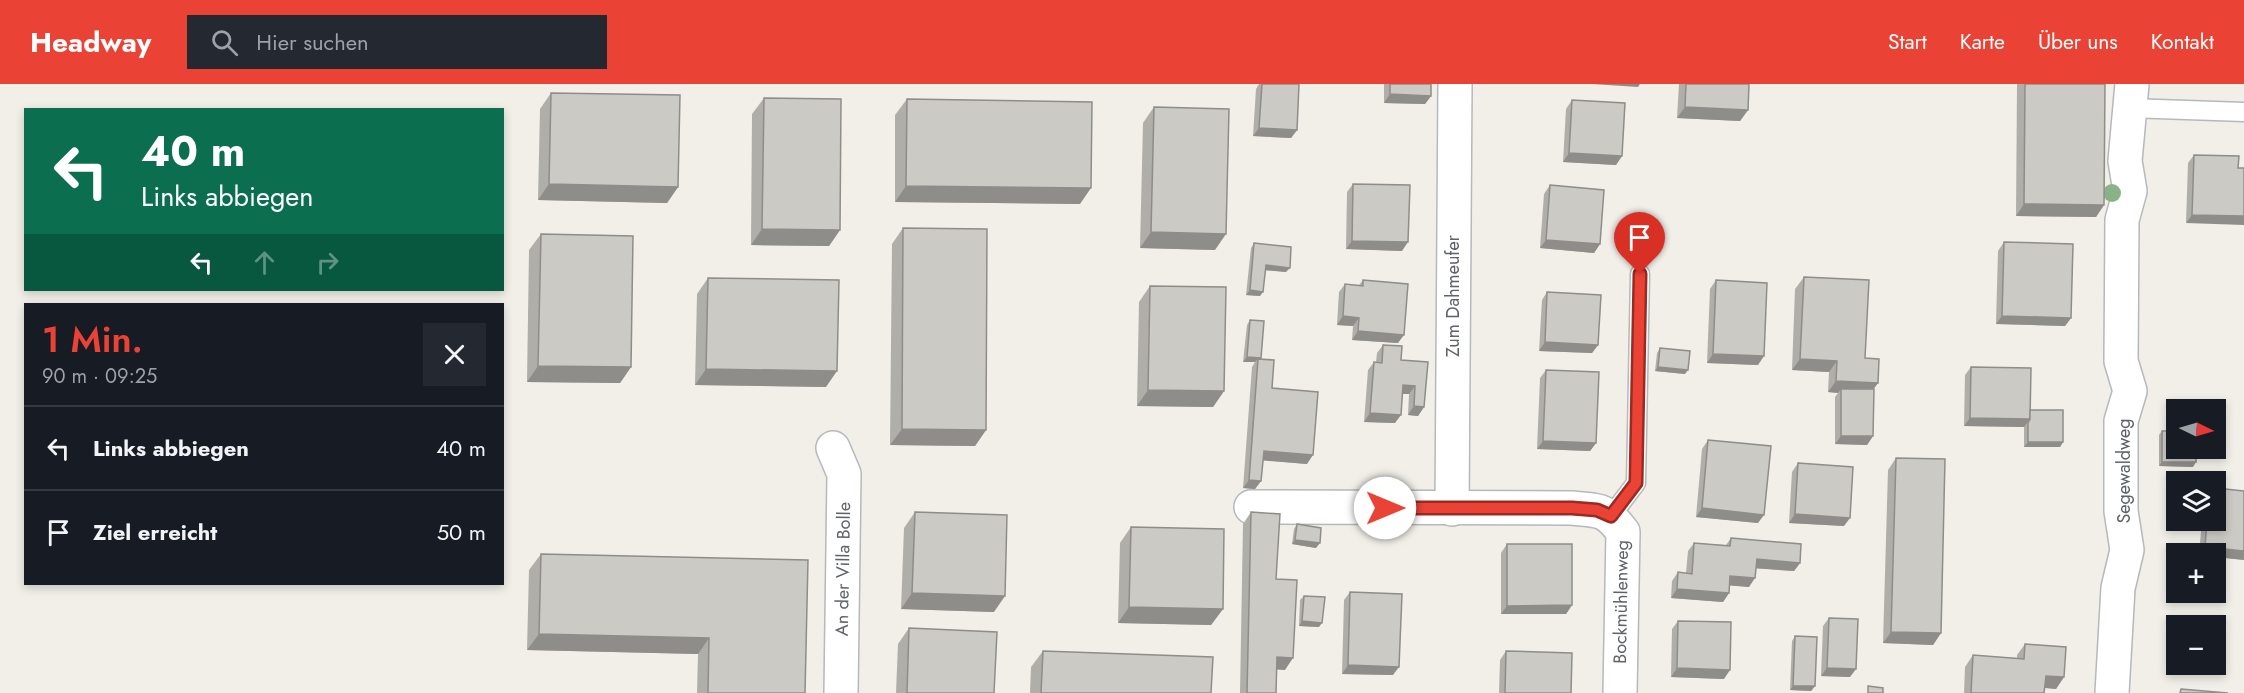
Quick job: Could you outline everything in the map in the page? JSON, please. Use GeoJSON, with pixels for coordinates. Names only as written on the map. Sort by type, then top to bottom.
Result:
{"type":"FeatureCollection","features":[{"type":"Feature","properties":{"kind":"street","name":"Zum Dahmeufer"},"geometry":{"type":"LineString","coordinates":[[1452,509],[1455,84]]}},
{"type":"Feature","properties":{"kind":"street","name":"Segewaldweg"},"geometry":{"type":"LineString","coordinates":[[2112,693],[2118,588],[2127,550],[2121,511],[2121,421],[2130,391],[2121,361],[2122,220],[2130,191],[2125,161],[2131,96]]}},
{"type":"Feature","properties":{"kind":"street","name":"An der Villa Bolle"},"geometry":{"type":"LineString","coordinates":[[833,448],[844,474],[841,693]]}},
{"type":"Feature","properties":{"kind":"street","name":"Bockmühlenweg"},"geometry":{"type":"LineString","coordinates":[[1251,507],[1572,508],[1597,510],[1611,516],[1623,532],[1620,693]]}},
{"type":"Feature","properties":{"kind":"lane","name":"Segewaldweg"},"geometry":{"type":"LineString","coordinates":[[2131,96],[2244,112]]}},
{"type":"Feature","properties":{"kind":"lane"},"geometry":{"type":"LineString","coordinates":[[1611,516],[1636,483],[1640,274]]}},
{"type":"Feature","properties":{"kind":"building"},"geometry":{"type":"Polygon","coordinates":[[[1262,84],[1299,84],[1297,130],[1259,128],[1262,84]]]}},
{"type":"Feature","properties":{"kind":"building"},"geometry":{"type":"Polygon","coordinates":[[[1390,84],[1431,84],[1431,96],[1390,94],[1390,84]]]}},
{"type":"Feature","properties":{"kind":"building"},"geometry":{"type":"Polygon","coordinates":[[[1686,84],[1749,84],[1748,110],[1685,107],[1686,84]]]}},
{"type":"Feature","properties":{"kind":"building"},"geometry":{"type":"Polygon","coordinates":[[[2025,84],[2105,84],[2104,205],[2024,204],[2025,84]]]}},
{"type":"Feature","properties":{"kind":"building"},"geometry":{"type":"Polygon","coordinates":[[[551,93],[680,95],[678,187],[549,184],[551,93]]]}},
{"type":"Feature","properties":{"kind":"building"},"geometry":{"type":"Polygon","coordinates":[[[764,98],[841,99],[840,230],[762,229],[764,98]]]}},
{"type":"Feature","properties":{"kind":"building"},"geometry":{"type":"Polygon","coordinates":[[[907,99],[1092,102],[1091,188],[906,186],[907,99]]]}},
{"type":"Feature","properties":{"kind":"building"},"geometry":{"type":"Polygon","coordinates":[[[1572,100],[1625,103],[1622,156],[1569,153],[1572,100]]]}},
{"type":"Feature","properties":{"kind":"building"},"geometry":{"type":"Polygon","coordinates":[[[1154,107],[1229,109],[1226,234],[1151,232],[1154,107]]]}},
{"type":"Feature","properties":{"kind":"building"},"geometry":{"type":"Polygon","coordinates":[[[2194,155],[2239,156],[2238,168],[2244,168],[2244,216],[2192,215],[2194,155]]]}},
{"type":"Feature","properties":{"kind":"building"},"geometry":{"type":"Polygon","coordinates":[[[1353,184],[1410,185],[1408,242],[1352,241],[1353,184]]]}},
{"type":"Feature","properties":{"kind":"building"},"geometry":{"type":"Polygon","coordinates":[[[1550,185],[1604,190],[1600,244],[1546,240],[1550,185]]]}},
{"type":"Feature","properties":{"kind":"building"},"geometry":{"type":"Polygon","coordinates":[[[903,228],[987,229],[986,430],[902,429],[903,228]]]}},
{"type":"Feature","properties":{"kind":"building"},"geometry":{"type":"Polygon","coordinates":[[[541,234],[633,236],[631,367],[538,366],[541,234]]]}},
{"type":"Feature","properties":{"kind":"building"},"geometry":{"type":"Polygon","coordinates":[[[2004,242],[2073,244],[2071,318],[2002,316],[2004,242]]]}},
{"type":"Feature","properties":{"kind":"building"},"geometry":{"type":"Polygon","coordinates":[[[1254,243],[1291,247],[1290,268],[1266,265],[1263,292],[1250,290],[1254,243]]]}},
{"type":"Feature","properties":{"kind":"building"},"geometry":{"type":"Polygon","coordinates":[[[1804,277],[1869,280],[1865,358],[1879,359],[1878,383],[1836,381],[1837,361],[1800,359],[1804,277]]]}},
{"type":"Feature","properties":{"kind":"building"},"geometry":{"type":"Polygon","coordinates":[[[708,278],[839,280],[837,371],[706,369],[708,278]]]}},
{"type":"Feature","properties":{"kind":"building"},"geometry":{"type":"Polygon","coordinates":[[[1363,280],[1408,284],[1404,335],[1358,331],[1359,318],[1343,316],[1345,284],[1363,286],[1363,280]]]}},
{"type":"Feature","properties":{"kind":"building"},"geometry":{"type":"Polygon","coordinates":[[[1716,280],[1767,283],[1764,356],[1713,354],[1716,280]]]}},
{"type":"Feature","properties":{"kind":"building"},"geometry":{"type":"Polygon","coordinates":[[[1150,286],[1226,287],[1224,391],[1148,390],[1150,286]]]}},
{"type":"Feature","properties":{"kind":"building"},"geometry":{"type":"Polygon","coordinates":[[[1547,292],[1601,295],[1598,345],[1545,342],[1547,292]]]}},
{"type":"Feature","properties":{"kind":"building"},"geometry":{"type":"Polygon","coordinates":[[[1250,320],[1264,321],[1261,358],[1247,357],[1250,320]]]}},
{"type":"Feature","properties":{"kind":"building"},"geometry":{"type":"Polygon","coordinates":[[[1383,345],[1402,346],[1401,360],[1428,362],[1424,407],[1414,406],[1415,386],[1403,385],[1401,415],[1370,413],[1374,362],[1382,363],[1383,345]]]}},
{"type":"Feature","properties":{"kind":"building"},"geometry":{"type":"Polygon","coordinates":[[[1660,348],[1690,351],[1688,370],[1658,367],[1660,348]]]}},
{"type":"Feature","properties":{"kind":"building"},"geometry":{"type":"Polygon","coordinates":[[[1258,359],[1274,360],[1272,388],[1318,392],[1313,455],[1264,451],[1261,481],[1249,480],[1258,359]]]}},
{"type":"Feature","properties":{"kind":"building"},"geometry":{"type":"Polygon","coordinates":[[[1971,367],[2031,368],[2030,419],[1970,418],[1971,367]]]}},
{"type":"Feature","properties":{"kind":"building"},"geometry":{"type":"Polygon","coordinates":[[[1546,370],[1599,372],[1596,443],[1543,441],[1546,370]]]}},
{"type":"Feature","properties":{"kind":"building"},"geometry":{"type":"Polygon","coordinates":[[[1841,389],[1874,389],[1873,436],[1841,436],[1841,389]]]}},
{"type":"Feature","properties":{"kind":"building"},"geometry":{"type":"Polygon","coordinates":[[[2030,410],[2063,410],[2063,442],[2028,442],[2030,410]]]}},
{"type":"Feature","properties":{"kind":"building"},"geometry":{"type":"Polygon","coordinates":[[[2162,431],[2166,431],[2166,459],[2196,459],[2196,462],[2162,462],[2162,431]]]}},
{"type":"Feature","properties":{"kind":"building"},"geometry":{"type":"Polygon","coordinates":[[[1708,440],[1771,446],[1764,515],[1702,508],[1708,440]]]}},
{"type":"Feature","properties":{"kind":"building"},"geometry":{"type":"Polygon","coordinates":[[[1896,458],[1945,459],[1941,633],[1891,632],[1896,458]]]}},
{"type":"Feature","properties":{"kind":"building"},"geometry":{"type":"Polygon","coordinates":[[[1798,463],[1853,467],[1850,518],[1795,514],[1798,463]]]}},
{"type":"Feature","properties":{"kind":"building"},"geometry":{"type":"Polygon","coordinates":[[[2226,489],[2244,491],[2244,551],[2226,549],[2226,543],[2205,543],[2206,531],[2226,531],[2226,489]]]}},
{"type":"Feature","properties":{"kind":"building"},"geometry":{"type":"Polygon","coordinates":[[[915,512],[1007,515],[1005,596],[912,593],[915,512]]]}},
{"type":"Feature","properties":{"kind":"building"},"geometry":{"type":"Polygon","coordinates":[[[1251,512],[1280,514],[1276,579],[1297,580],[1293,658],[1277,657],[1276,693],[1247,693],[1251,512]]]}},
{"type":"Feature","properties":{"kind":"building"},"geometry":{"type":"Polygon","coordinates":[[[1297,524],[1321,528],[1320,543],[1295,540],[1297,524]]]}},
{"type":"Feature","properties":{"kind":"building"},"geometry":{"type":"Polygon","coordinates":[[[1131,527],[1224,529],[1223,609],[1129,607],[1131,527]]]}},
{"type":"Feature","properties":{"kind":"building"},"geometry":{"type":"Polygon","coordinates":[[[1731,538],[1801,544],[1800,563],[1757,559],[1755,578],[1730,576],[1729,593],[1677,589],[1678,572],[1692,574],[1694,543],[1730,546],[1731,538]]]}},
{"type":"Feature","properties":{"kind":"building"},"geometry":{"type":"Polygon","coordinates":[[[1507,544],[1572,544],[1572,605],[1507,606],[1507,544]]]}},
{"type":"Feature","properties":{"kind":"building"},"geometry":{"type":"Polygon","coordinates":[[[541,554],[808,560],[805,693],[708,693],[709,638],[539,634],[541,554]]]}},
{"type":"Feature","properties":{"kind":"building"},"geometry":{"type":"Polygon","coordinates":[[[1350,592],[1402,594],[1399,667],[1348,665],[1350,592]]]}},
{"type":"Feature","properties":{"kind":"building"},"geometry":{"type":"Polygon","coordinates":[[[1304,596],[1325,597],[1322,623],[1302,621],[1304,596]]]}},
{"type":"Feature","properties":{"kind":"building"},"geometry":{"type":"Polygon","coordinates":[[[1829,618],[1858,619],[1856,669],[1827,668],[1829,618]]]}},
{"type":"Feature","properties":{"kind":"building"},"geometry":{"type":"Polygon","coordinates":[[[1678,621],[1731,622],[1730,670],[1677,668],[1678,621]]]}},
{"type":"Feature","properties":{"kind":"building"},"geometry":{"type":"Polygon","coordinates":[[[909,628],[997,632],[994,693],[907,693],[909,628]]]}},
{"type":"Feature","properties":{"kind":"building"},"geometry":{"type":"Polygon","coordinates":[[[1795,636],[1817,637],[1815,686],[1793,686],[1795,636]]]}},
{"type":"Feature","properties":{"kind":"building"},"geometry":{"type":"Polygon","coordinates":[[[2025,644],[2066,647],[2064,677],[2046,676],[2044,693],[1971,693],[1973,655],[2024,659],[2025,644]]]}},
{"type":"Feature","properties":{"kind":"building"},"geometry":{"type":"Polygon","coordinates":[[[1043,651],[1213,657],[1211,693],[1041,693],[1043,651]]]}},
{"type":"Feature","properties":{"kind":"building"},"geometry":{"type":"Polygon","coordinates":[[[1506,651],[1572,653],[1571,693],[1505,693],[1506,651]]]}},
{"type":"Feature","properties":{"kind":"building"},"geometry":{"type":"Polygon","coordinates":[[[1868,686],[1883,688],[1883,693],[1868,693],[1868,686]]]}},
{"type":"Feature","properties":{"kind":"building"},"geometry":{"type":"Polygon","coordinates":[[[2181,689],[2228,693],[2180,693],[2181,689]]]}},
{"type":"Feature","properties":{"kind":"route"},"geometry":{"type":"LineString","coordinates":[[1385,508],[1572,508],[1597,510],[1611,516],[1636,483],[1640,274]]}}]}
